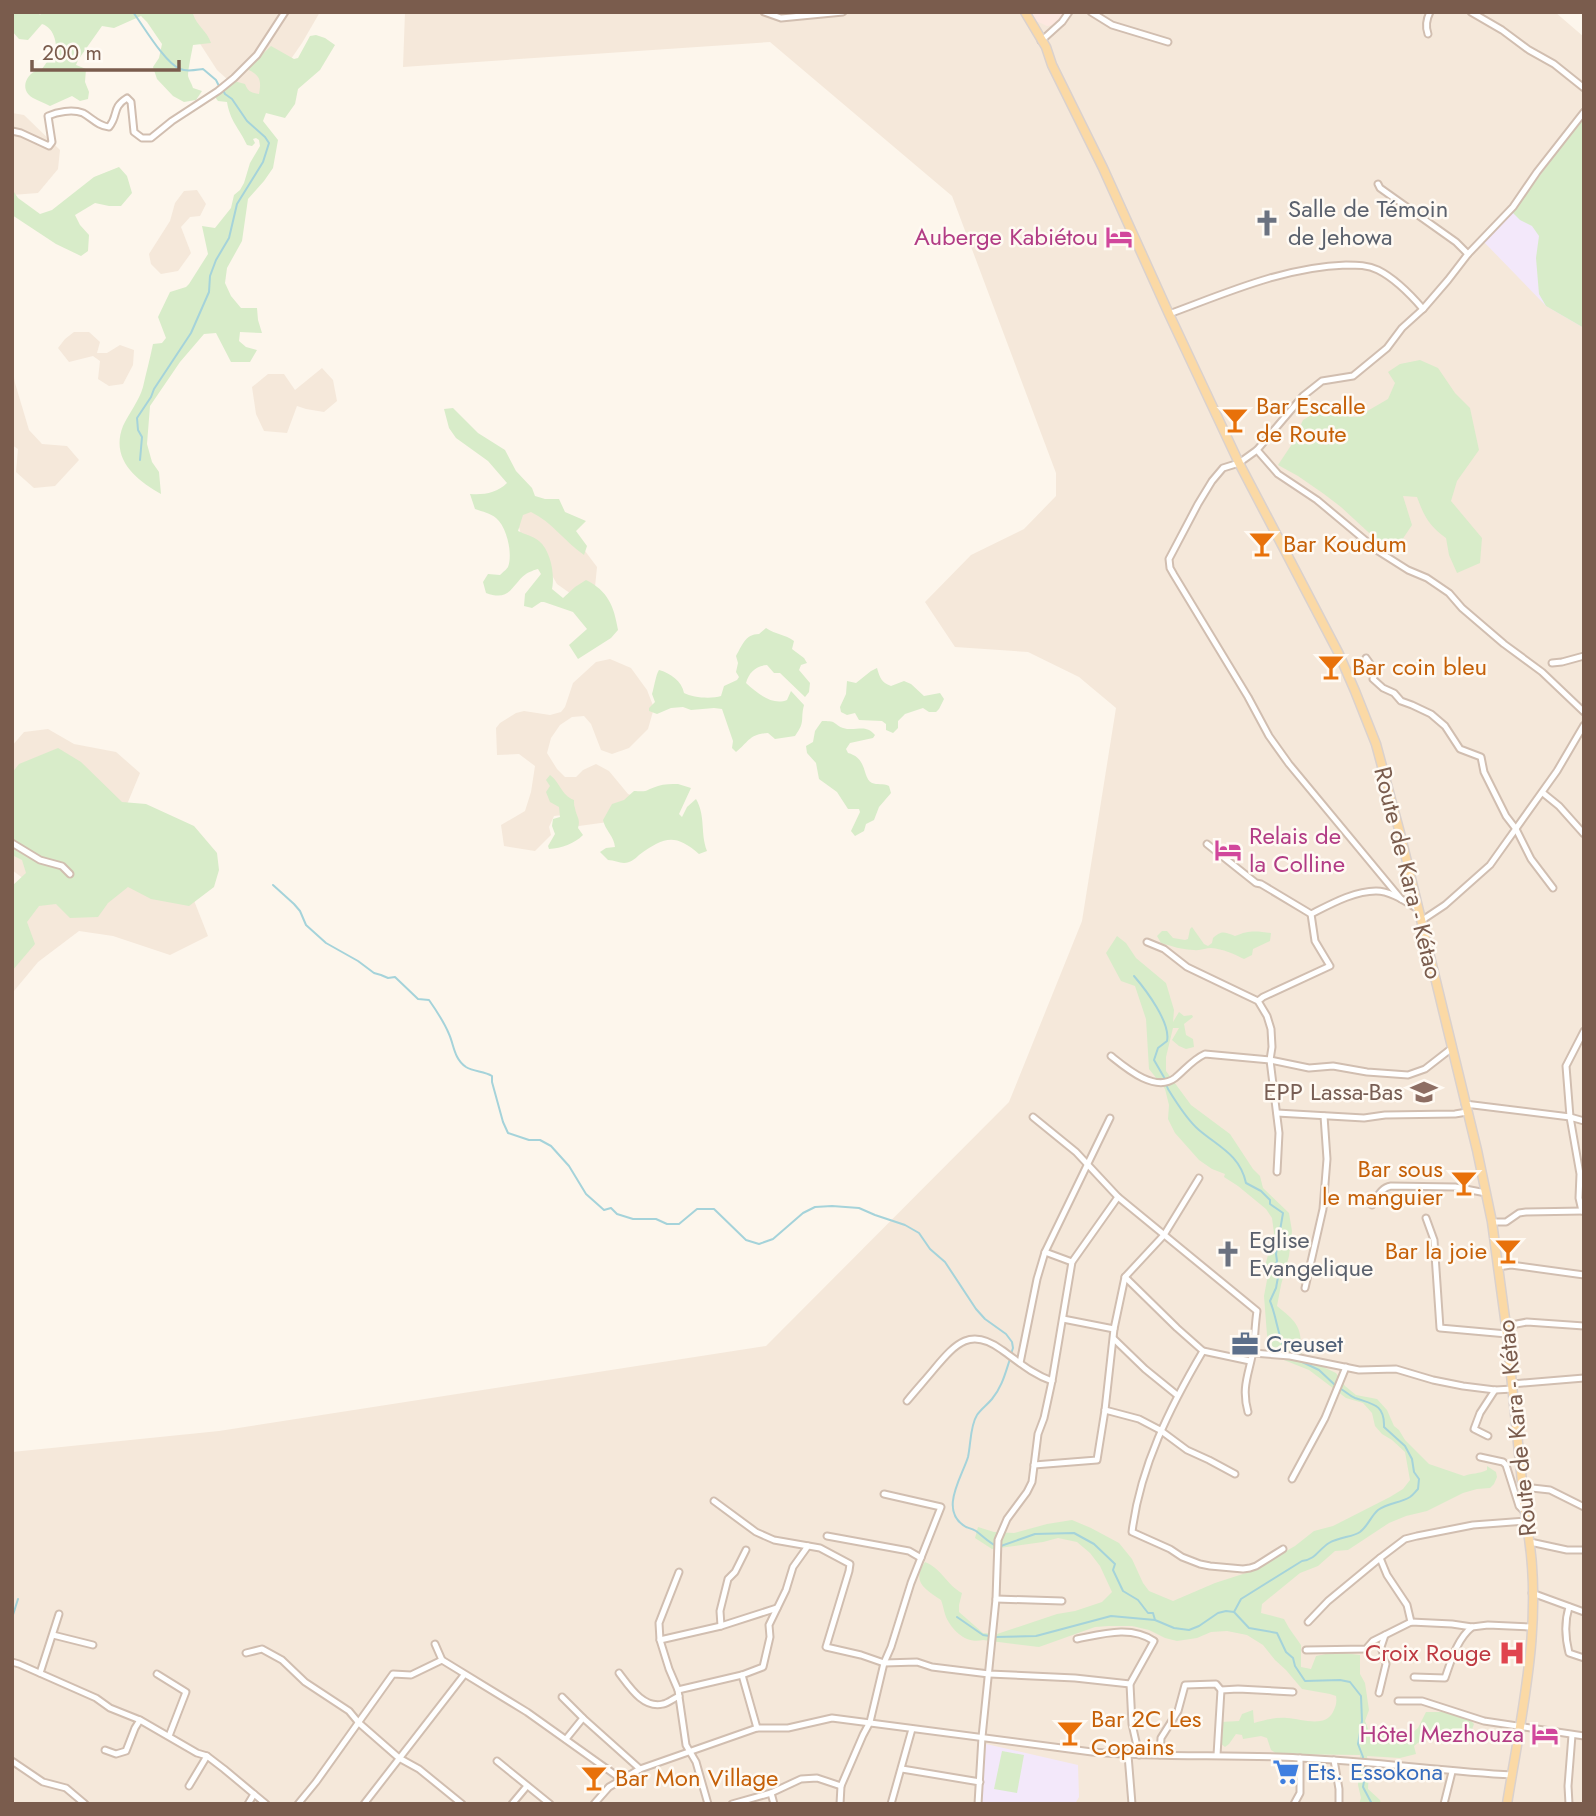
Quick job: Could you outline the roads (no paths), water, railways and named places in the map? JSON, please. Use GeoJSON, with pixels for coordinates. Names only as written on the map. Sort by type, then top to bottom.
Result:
{"type":"FeatureCollection","features":[{"type":"Feature","properties":{"kind":"main road","name":"Route de Kara - Kétao"},"geometry":{"type":"LineString","coordinates":[[1025,12],[1046,47],[1052,65],[1239,463],[1338,653],[1365,713],[1383,771],[1486,1193],[1513,1387],[1530,1542],[1532,1627],[1529,1670],[1507,1804]]}},
{"type":"Feature","properties":{"kind":"street"},"geometry":{"type":"LineString","coordinates":[[12,131],[49,146],[52,142],[48,116],[61,112],[80,112],[101,126],[109,127],[114,120],[116,108],[127,98],[131,102],[134,132],[142,138],[151,138],[226,85],[257,55],[285,12]]}},
{"type":"Feature","properties":{"kind":"street"},"geometry":{"type":"LineString","coordinates":[[764,12],[781,18],[843,12]]}},
{"type":"Feature","properties":{"kind":"street"},"geometry":{"type":"LineString","coordinates":[[1041,41],[1069,12]]}},
{"type":"Feature","properties":{"kind":"street"},"geometry":{"type":"LineString","coordinates":[[1091,12],[1112,25],[1168,42]]}},
{"type":"Feature","properties":{"kind":"street"},"geometry":{"type":"LineString","coordinates":[[1428,34],[1426,19],[1430,12]]}},
{"type":"Feature","properties":{"kind":"street"},"geometry":{"type":"LineString","coordinates":[[1471,12],[1554,64],[1584,88]]}},
{"type":"Feature","properties":{"kind":"street"},"geometry":{"type":"LineString","coordinates":[[1401,899],[1313,794],[1269,736],[1170,568],[1170,559],[1212,481],[1223,468],[1239,463],[1257,450],[1303,396],[1322,381],[1353,376],[1387,348],[1468,254],[1513,207],[1584,112]]}},
{"type":"Feature","properties":{"kind":"street"},"geometry":{"type":"LineString","coordinates":[[1378,184],[1456,242],[1468,254]]}},
{"type":"Feature","properties":{"kind":"street"},"geometry":{"type":"LineString","coordinates":[[1168,314],[1281,274],[1330,265],[1359,265],[1379,270],[1423,309]]}},
{"type":"Feature","properties":{"kind":"street"},"geometry":{"type":"LineString","coordinates":[[1257,450],[1278,474],[1323,504],[1378,551],[1449,593],[1462,608],[1542,672],[1584,712]]}},
{"type":"Feature","properties":{"kind":"street"},"geometry":{"type":"LineString","coordinates":[[1552,663],[1584,656]]}},
{"type":"Feature","properties":{"kind":"street"},"geometry":{"type":"LineString","coordinates":[[1366,658],[1376,672],[1373,679],[1382,688],[1394,693],[1401,702],[1431,714],[1445,726],[1460,749],[1481,757],[1483,772],[1506,816],[1531,859],[1553,888]]}},
{"type":"Feature","properties":{"kind":"street"},"geometry":{"type":"LineString","coordinates":[[1421,921],[1445,905],[1490,865],[1543,793],[1584,725]]}},
{"type":"Feature","properties":{"kind":"street"},"geometry":{"type":"LineString","coordinates":[[1543,793],[1584,833]]}},
{"type":"Feature","properties":{"kind":"street"},"geometry":{"type":"LineString","coordinates":[[12,843],[40,860],[62,866],[70,874]]}},
{"type":"Feature","properties":{"kind":"street"},"geometry":{"type":"LineString","coordinates":[[1206,844],[1256,883],[1311,914]]}},
{"type":"Feature","properties":{"kind":"street"},"geometry":{"type":"LineString","coordinates":[[1311,914],[1336,902],[1379,891],[1418,909]]}},
{"type":"Feature","properties":{"kind":"street"},"geometry":{"type":"LineString","coordinates":[[1258,1001],[1330,966],[1315,941],[1311,914]]}},
{"type":"Feature","properties":{"kind":"street"},"geometry":{"type":"LineString","coordinates":[[1147,943],[1164,948],[1187,967],[1258,1001],[1267,1016],[1271,1029],[1270,1060],[1279,1133],[1277,1172]]}},
{"type":"Feature","properties":{"kind":"street"},"geometry":{"type":"LineString","coordinates":[[1492,1222],[1506,1222],[1519,1213],[1526,1212],[1583,1211],[1579,1198],[1580,1174],[1570,1117],[1566,1066],[1584,1031]]}},
{"type":"Feature","properties":{"kind":"street"},"geometry":{"type":"LineString","coordinates":[[1111,1056],[1135,1073],[1161,1083],[1173,1079],[1205,1054],[1270,1060],[1309,1068],[1333,1066],[1408,1075],[1425,1069],[1452,1048]]}},
{"type":"Feature","properties":{"kind":"street"},"geometry":{"type":"LineString","coordinates":[[1277,1113],[1364,1118],[1455,1114],[1466,1108],[1570,1117],[1584,1121]]}},
{"type":"Feature","properties":{"kind":"street"},"geometry":{"type":"LineString","coordinates":[[1305,1288],[1323,1209],[1327,1159],[1324,1116]]}},
{"type":"Feature","properties":{"kind":"street"},"geometry":{"type":"LineString","coordinates":[[1033,1117],[1076,1152],[1118,1197],[1257,1311],[1244,1397],[1248,1412]]}},
{"type":"Feature","properties":{"kind":"street"},"geometry":{"type":"LineString","coordinates":[[1020,1363],[1045,1252],[1110,1118]]}},
{"type":"Feature","properties":{"kind":"street"},"geometry":{"type":"LineString","coordinates":[[1034,1465],[1097,1460],[1114,1329],[1125,1277],[1164,1235],[1199,1178]]}},
{"type":"Feature","properties":{"kind":"street"},"geometry":{"type":"LineString","coordinates":[[1372,1205],[1380,1191],[1391,1186],[1455,1186],[1486,1193]]}},
{"type":"Feature","properties":{"kind":"street"},"geometry":{"type":"LineString","coordinates":[[978,1804],[996,1599],[998,1540],[1007,1519],[1032,1482],[1038,1434],[1052,1381],[1072,1262],[1118,1197]]}},
{"type":"Feature","properties":{"kind":"street"},"geometry":{"type":"LineString","coordinates":[[1426,1219],[1434,1240],[1440,1328],[1506,1330],[1527,1322],[1584,1326]]}},
{"type":"Feature","properties":{"kind":"street"},"geometry":{"type":"LineString","coordinates":[[1045,1252],[1072,1262]]}},
{"type":"Feature","properties":{"kind":"street"},"geometry":{"type":"LineString","coordinates":[[1498,1267],[1511,1265],[1584,1275]]}},
{"type":"Feature","properties":{"kind":"street"},"geometry":{"type":"LineString","coordinates":[[1125,1277],[1203,1351],[1250,1361]]}},
{"type":"Feature","properties":{"kind":"street"},"geometry":{"type":"LineString","coordinates":[[1063,1319],[1114,1329]]}},
{"type":"Feature","properties":{"kind":"street"},"geometry":{"type":"LineString","coordinates":[[907,1401],[950,1349],[964,1339],[987,1340],[1030,1371],[1052,1381]]}},
{"type":"Feature","properties":{"kind":"street"},"geometry":{"type":"LineString","coordinates":[[1114,1339],[1177,1395]]}},
{"type":"Feature","properties":{"kind":"street"},"geometry":{"type":"LineString","coordinates":[[1203,1351],[1160,1430],[1135,1506],[1132,1532],[1182,1557],[1210,1566],[1250,1568],[1283,1549]]}},
{"type":"Feature","properties":{"kind":"street"},"geometry":{"type":"LineString","coordinates":[[1252,1353],[1287,1355],[1359,1370],[1399,1370],[1433,1380],[1495,1390],[1584,1378]]}},
{"type":"Feature","properties":{"kind":"street"},"geometry":{"type":"LineString","coordinates":[[1293,1479],[1325,1418],[1346,1367]]}},
{"type":"Feature","properties":{"kind":"street"},"geometry":{"type":"LineString","coordinates":[[1488,1436],[1474,1429],[1480,1413],[1495,1390]]}},
{"type":"Feature","properties":{"kind":"street"},"geometry":{"type":"LineString","coordinates":[[1105,1410],[1139,1419],[1160,1430],[1187,1450],[1234,1474]]}},
{"type":"Feature","properties":{"kind":"street"},"geometry":{"type":"LineString","coordinates":[[1308,1622],[1328,1601],[1405,1539],[1526,1516],[1519,1506],[1506,1465],[1480,1457]]}},
{"type":"Feature","properties":{"kind":"street"},"geometry":{"type":"LineString","coordinates":[[1522,1487],[1550,1490],[1583,1505]]}},
{"type":"Feature","properties":{"kind":"street"},"geometry":{"type":"LineString","coordinates":[[840,1804],[841,1786],[870,1722],[884,1663],[942,1507],[884,1494]]}},
{"type":"Feature","properties":{"kind":"street"},"geometry":{"type":"LineString","coordinates":[[714,1501],[750,1529],[774,1540],[820,1548],[850,1564],[826,1647],[884,1663],[917,1662],[932,1667],[989,1674],[1130,1684]]}},
{"type":"Feature","properties":{"kind":"street"},"geometry":{"type":"LineString","coordinates":[[827,1536],[909,1551],[921,1558]]}},
{"type":"Feature","properties":{"kind":"street"},"geometry":{"type":"LineString","coordinates":[[1530,1542],[1559,1549],[1584,1550]]}},
{"type":"Feature","properties":{"kind":"street"},"geometry":{"type":"LineString","coordinates":[[619,1672],[637,1695],[652,1704],[663,1704],[678,1693],[763,1667],[770,1637],[769,1625],[786,1590],[793,1567],[808,1546]]}},
{"type":"Feature","properties":{"kind":"street"},"geometry":{"type":"LineString","coordinates":[[721,1626],[720,1611],[728,1579],[735,1572],[746,1550]]}},
{"type":"Feature","properties":{"kind":"street"},"geometry":{"type":"LineString","coordinates":[[1380,1558],[1387,1575],[1406,1605],[1411,1622]]}},
{"type":"Feature","properties":{"kind":"street"},"geometry":{"type":"LineString","coordinates":[[679,1572],[659,1623],[660,1640],[678,1693],[686,1745],[696,1762],[708,1804]]}},
{"type":"Feature","properties":{"kind":"street"},"geometry":{"type":"LineString","coordinates":[[1532,1592],[1584,1612]]}},
{"type":"Feature","properties":{"kind":"street"},"geometry":{"type":"LineString","coordinates":[[996,1599],[1062,1601]]}},
{"type":"Feature","properties":{"kind":"street"},"geometry":{"type":"LineString","coordinates":[[1569,1607],[1565,1634],[1569,1653],[1584,1658]]}},
{"type":"Feature","properties":{"kind":"street"},"geometry":{"type":"LineString","coordinates":[[660,1640],[721,1626],[778,1608]]}},
{"type":"Feature","properties":{"kind":"street"},"geometry":{"type":"LineString","coordinates":[[40,1673],[59,1614]]}},
{"type":"Feature","properties":{"kind":"street"},"geometry":{"type":"LineString","coordinates":[[1306,1650],[1366,1649],[1373,1641],[1411,1622],[1472,1628],[1488,1625],[1532,1627]]}},
{"type":"Feature","properties":{"kind":"street"},"geometry":{"type":"LineString","coordinates":[[1414,1677],[1445,1678],[1453,1655],[1468,1630],[1472,1628]]}},
{"type":"Feature","properties":{"kind":"street"},"geometry":{"type":"LineString","coordinates":[[1077,1639],[1131,1632],[1154,1641],[1130,1684],[1132,1724],[1139,1755]]}},
{"type":"Feature","properties":{"kind":"street"},"geometry":{"type":"LineString","coordinates":[[53,1634],[93,1645]]}},
{"type":"Feature","properties":{"kind":"street"},"geometry":{"type":"LineString","coordinates":[[1379,1693],[1386,1664],[1381,1647],[1385,1635]]}},
{"type":"Feature","properties":{"kind":"street"},"geometry":{"type":"LineString","coordinates":[[435,1643],[442,1660],[515,1705],[621,1779]]}},
{"type":"Feature","properties":{"kind":"street"},"geometry":{"type":"LineString","coordinates":[[246,1653],[262,1649],[282,1660],[305,1682],[349,1712],[399,1758],[419,1769],[463,1804]]}},
{"type":"Feature","properties":{"kind":"street"},"geometry":{"type":"LineString","coordinates":[[298,1804],[393,1674],[411,1675],[442,1660]]}},
{"type":"Feature","properties":{"kind":"street"},"geometry":{"type":"LineString","coordinates":[[12,1662],[96,1698],[110,1708],[140,1720],[207,1756],[266,1804]]}},
{"type":"Feature","properties":{"kind":"street"},"geometry":{"type":"LineString","coordinates":[[157,1674],[186,1692],[169,1736]]}},
{"type":"Feature","properties":{"kind":"street"},"geometry":{"type":"LineString","coordinates":[[367,1802],[464,1675]]}},
{"type":"Feature","properties":{"kind":"street"},"geometry":{"type":"LineString","coordinates":[[742,1675],[757,1728]]}},
{"type":"Feature","properties":{"kind":"street"},"geometry":{"type":"LineString","coordinates":[[1160,1755],[1161,1738],[1178,1711],[1185,1685],[1216,1684],[1221,1690],[1217,1755]]}},
{"type":"Feature","properties":{"kind":"street"},"geometry":{"type":"LineString","coordinates":[[1221,1690],[1293,1692]]}},
{"type":"Feature","properties":{"kind":"street"},"geometry":{"type":"LineString","coordinates":[[562,1697],[640,1769]]}},
{"type":"Feature","properties":{"kind":"street"},"geometry":{"type":"LineString","coordinates":[[1398,1701],[1422,1701],[1485,1721],[1584,1736]]}},
{"type":"Feature","properties":{"kind":"street"},"geometry":{"type":"LineString","coordinates":[[566,1739],[583,1718]]}},
{"type":"Feature","properties":{"kind":"street"},"geometry":{"type":"LineString","coordinates":[[594,1804],[609,1787],[640,1769],[757,1728],[788,1728],[832,1718],[1092,1752],[1355,1761],[1452,1772],[1512,1775]]}},
{"type":"Feature","properties":{"kind":"street"},"geometry":{"type":"LineString","coordinates":[[104,1750],[117,1754],[126,1751],[140,1720]]}},
{"type":"Feature","properties":{"kind":"street"},"geometry":{"type":"LineString","coordinates":[[891,1804],[912,1728]]}},
{"type":"Feature","properties":{"kind":"street"},"geometry":{"type":"LineString","coordinates":[[1569,1804],[1572,1735]]}},
{"type":"Feature","properties":{"kind":"street"},"geometry":{"type":"LineString","coordinates":[[1128,1755],[1132,1804]]}},
{"type":"Feature","properties":{"kind":"street"},"geometry":{"type":"LineString","coordinates":[[189,1786],[207,1756]]}},
{"type":"Feature","properties":{"kind":"street"},"geometry":{"type":"LineString","coordinates":[[1294,1804],[1300,1793],[1300,1758]]}},
{"type":"Feature","properties":{"kind":"street"},"geometry":{"type":"LineString","coordinates":[[1334,1760],[1339,1804]]}},
{"type":"Feature","properties":{"kind":"street"},"geometry":{"type":"LineString","coordinates":[[12,1761],[43,1782],[66,1788],[85,1804]]}},
{"type":"Feature","properties":{"kind":"street"},"geometry":{"type":"LineString","coordinates":[[497,1761],[550,1804]]}},
{"type":"Feature","properties":{"kind":"street"},"geometry":{"type":"LineString","coordinates":[[902,1769],[980,1782]]}},
{"type":"Feature","properties":{"kind":"street"},"geometry":{"type":"LineString","coordinates":[[1444,1804],[1452,1772]]}},
{"type":"Feature","properties":{"kind":"street"},"geometry":{"type":"LineString","coordinates":[[732,1804],[771,1793],[801,1779],[817,1778],[841,1786]]}},
{"type":"Feature","properties":{"kind":"street"},"geometry":{"type":"LineString","coordinates":[[512,1804],[527,1786]]}},
{"type":"Feature","properties":{"kind":"street"},"geometry":{"type":"LineString","coordinates":[[771,1793],[774,1804]]}},
{"type":"Feature","properties":{"kind":"street"},"geometry":{"type":"LineString","coordinates":[[248,1804],[254,1794]]}},
{"type":"Feature","properties":{"kind":"waterway"},"geometry":{"type":"LineString","coordinates":[[133,12],[161,52],[174,65],[191,71],[203,69],[219,86]]}},
{"type":"Feature","properties":{"kind":"waterway"},"geometry":{"type":"LineString","coordinates":[[140,460],[142,437],[137,418],[191,333],[209,292],[210,276],[216,260],[229,238],[237,204],[263,162],[269,143],[247,121],[223,90]]}},
{"type":"Feature","properties":{"kind":"waterway"},"geometry":{"type":"LineString","coordinates":[[273,885],[294,904],[306,925],[326,943],[374,973],[388,978],[395,977],[418,999],[429,1000],[445,1025],[462,1064],[492,1076],[508,1133],[529,1140],[540,1140],[551,1146],[569,1166],[586,1194],[604,1210],[611,1208],[617,1214],[633,1219],[656,1219],[667,1224],[679,1224],[697,1209],[714,1209],[746,1240],[759,1244],[773,1239],[803,1213],[815,1207],[859,1208],[919,1233],[930,1249],[945,1262],[976,1309],[1006,1334],[1012,1342],[1011,1354]]}},
{"type":"Feature","properties":{"kind":"waterway"},"geometry":{"type":"LineString","coordinates":[[1134,976],[1165,1025],[1167,1041],[1158,1048],[1154,1060],[1165,1079]]}},
{"type":"Feature","properties":{"kind":"waterway"},"geometry":{"type":"LineString","coordinates":[[1166,1084],[1190,1121],[1234,1158],[1246,1183],[1261,1191],[1270,1200],[1270,1204],[1283,1213],[1273,1273],[1278,1277],[1270,1301],[1287,1355]]}},
{"type":"Feature","properties":{"kind":"waterway"},"geometry":{"type":"LineString","coordinates":[[1010,1359],[998,1390],[977,1415],[973,1424],[968,1457],[954,1494],[954,1512],[958,1520],[998,1547],[1035,1534],[1074,1533],[1094,1544],[1115,1564],[1113,1570],[1123,1591],[1138,1600],[1148,1613],[1153,1613],[1155,1620]]}},
{"type":"Feature","properties":{"kind":"waterway"},"geometry":{"type":"LineString","coordinates":[[1298,1360],[1319,1370],[1336,1386]]}},
{"type":"Feature","properties":{"kind":"waterway"},"geometry":{"type":"LineString","coordinates":[[1234,1612],[1241,1599],[1302,1561],[1310,1559],[1329,1543],[1360,1532],[1378,1510],[1410,1497],[1418,1489],[1419,1479],[1414,1472],[1412,1459],[1405,1446],[1384,1427],[1380,1409],[1341,1389]]}},
{"type":"Feature","properties":{"kind":"waterway"},"geometry":{"type":"LineString","coordinates":[[12,1618],[18,1599]]}},
{"type":"Feature","properties":{"kind":"waterway"},"geometry":{"type":"LineString","coordinates":[[957,1617],[983,1635],[995,1637],[1036,1636],[1111,1616],[1155,1620],[1174,1628],[1189,1630],[1218,1613],[1234,1612],[1249,1628],[1277,1633],[1305,1681],[1350,1682],[1361,1696],[1362,1721],[1358,1744],[1366,1770],[1363,1787],[1372,1804]]}},
{"type":"Feature","properties":{"kind":"place","name":"Salle de Témoin de Jehowa"},"geometry":{"type":"Point","coordinates":[1267,223]}},
{"type":"Feature","properties":{"kind":"place","name":"Auberge Kabiétou"},"geometry":{"type":"Point","coordinates":[1119,237]}},
{"type":"Feature","properties":{"kind":"place","name":"Bar Escalle de Route"},"geometry":{"type":"Point","coordinates":[1235,420]}},
{"type":"Feature","properties":{"kind":"place","name":"Bar Koudum"},"geometry":{"type":"Point","coordinates":[1262,544]}},
{"type":"Feature","properties":{"kind":"place","name":"Bar coin bleu"},"geometry":{"type":"Point","coordinates":[1331,667]}},
{"type":"Feature","properties":{"kind":"place","name":"Relais de la Colline"},"geometry":{"type":"Point","coordinates":[1228,850]}},
{"type":"Feature","properties":{"kind":"place","name":"EPP Lassa-Bas"},"geometry":{"type":"Point","coordinates":[1424,1092]}},
{"type":"Feature","properties":{"kind":"place","name":"Bar sous le manguier"},"geometry":{"type":"Point","coordinates":[1464,1183]}},
{"type":"Feature","properties":{"kind":"place","name":"Bar la joie"},"geometry":{"type":"Point","coordinates":[1508,1251]}},
{"type":"Feature","properties":{"kind":"place","name":"Eglise Evangelique"},"geometry":{"type":"Point","coordinates":[1228,1254]}},
{"type":"Feature","properties":{"kind":"place","name":"Creuset"},"geometry":{"type":"Point","coordinates":[1245,1344]}},
{"type":"Feature","properties":{"kind":"place","name":"Croix Rouge"},"geometry":{"type":"Point","coordinates":[1512,1653]}},
{"type":"Feature","properties":{"kind":"place","name":"Bar 2C Les Copains"},"geometry":{"type":"Point","coordinates":[1070,1733]}},
{"type":"Feature","properties":{"kind":"place","name":"Hôtel Mezhouza"},"geometry":{"type":"Point","coordinates":[1545,1734]}},
{"type":"Feature","properties":{"kind":"place","name":"Ets. Essokona"},"geometry":{"type":"Point","coordinates":[1286,1772]}},
{"type":"Feature","properties":{"kind":"place","name":"Bar Mon Village"},"geometry":{"type":"Point","coordinates":[594,1778]}}]}
